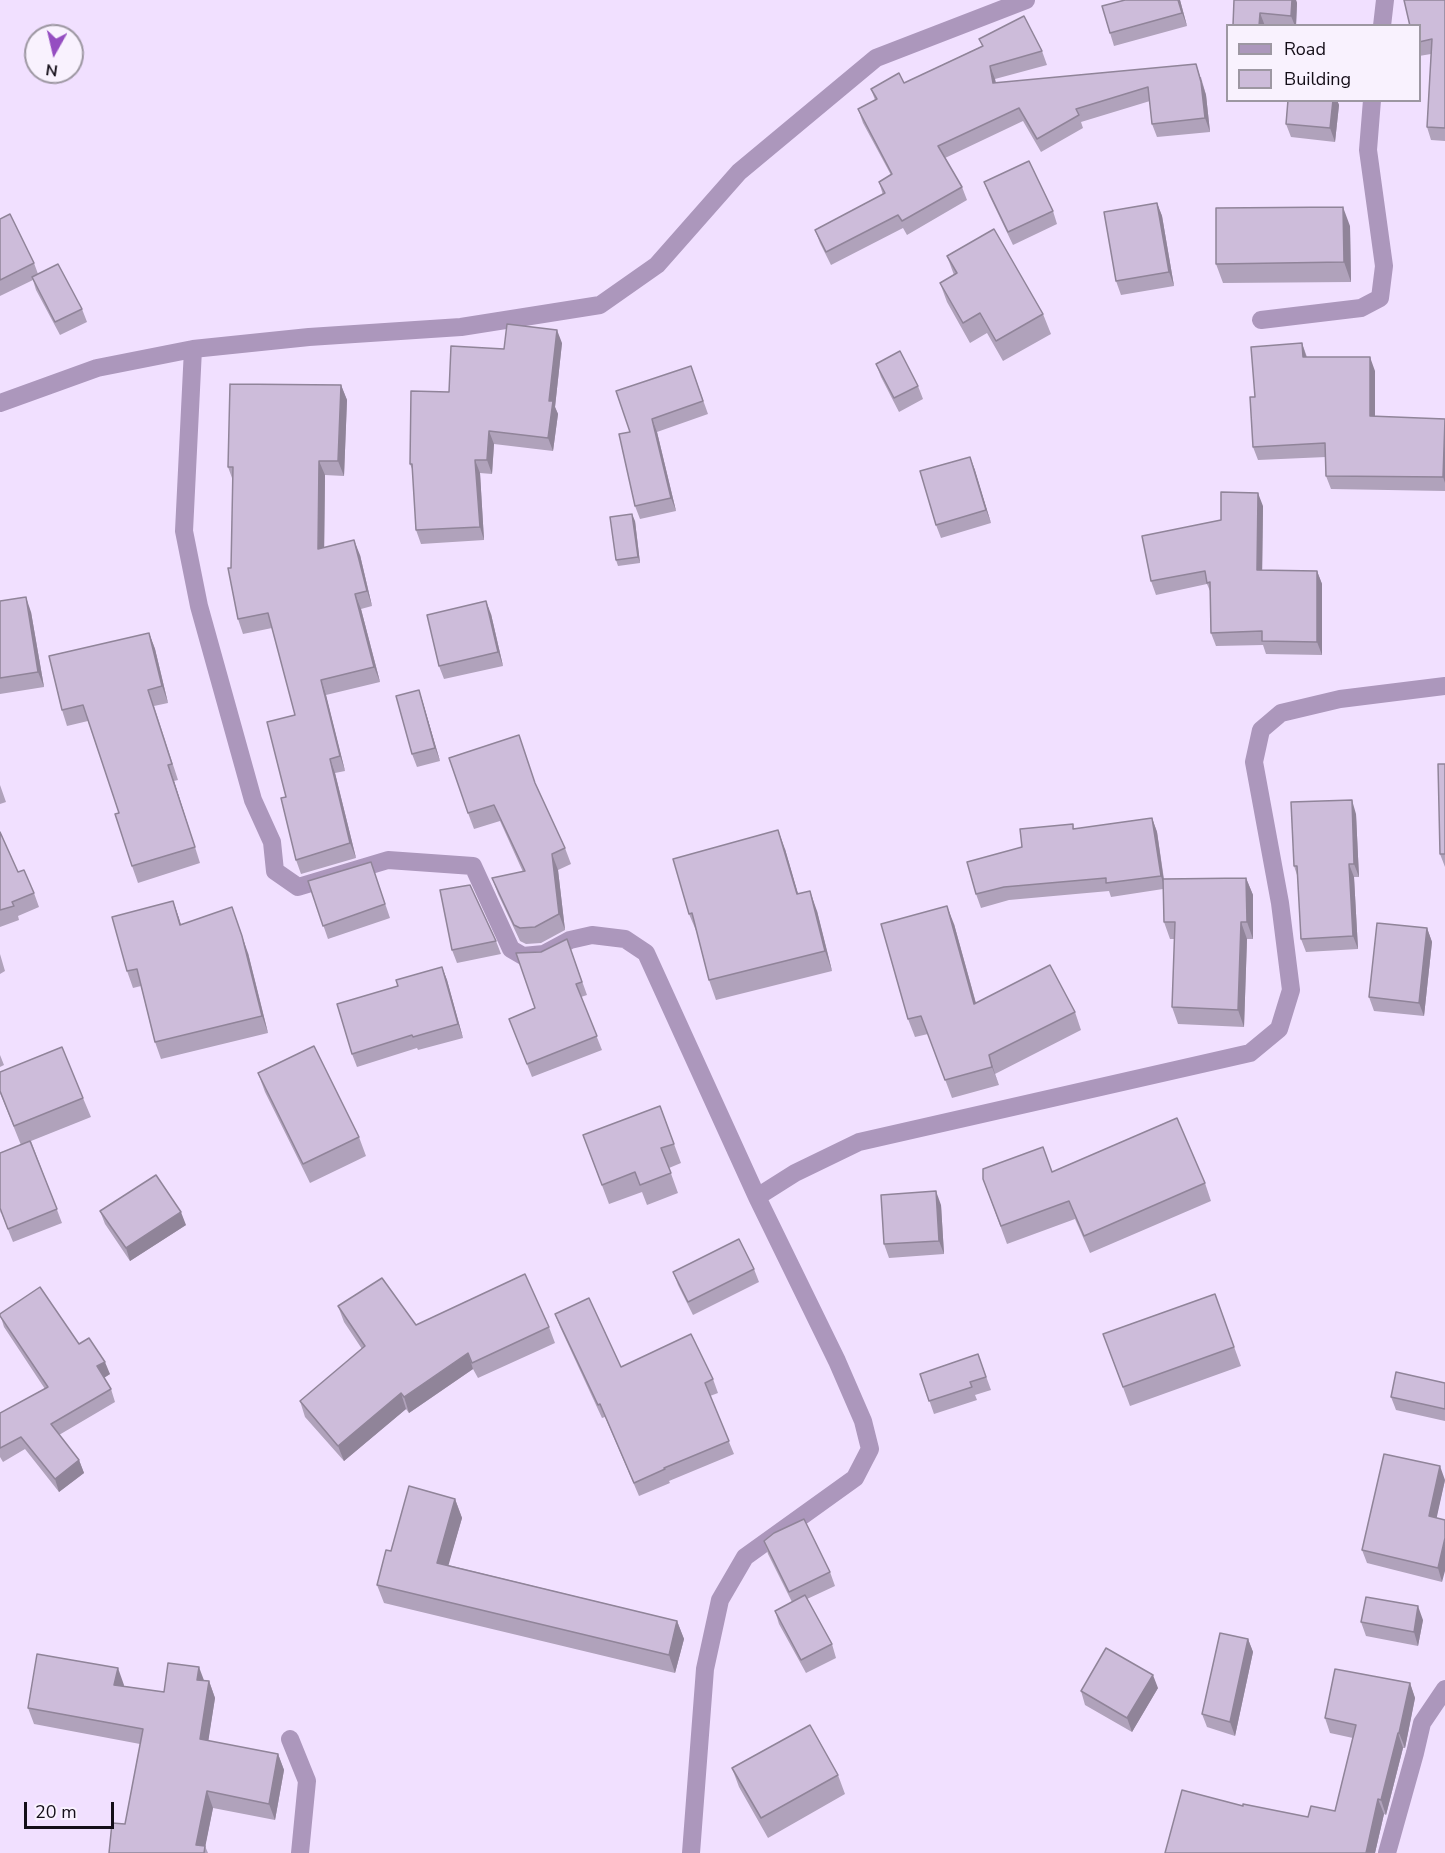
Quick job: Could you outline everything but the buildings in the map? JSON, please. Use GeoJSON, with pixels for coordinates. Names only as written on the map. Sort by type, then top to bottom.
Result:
{"type":"FeatureCollection","features":[{"type":"Feature","properties":{"kind":"street"},"geometry":{"type":"LineString","coordinates":[[0,402],[97,368],[192,349],[309,337],[461,327],[600,305],[657,265],[739,172],[876,58],[1026,0]]}},
{"type":"Feature","properties":{"kind":"street"},"geometry":{"type":"LineString","coordinates":[[1382,24],[1385,0]]}},
{"type":"Feature","properties":{"kind":"street"},"geometry":{"type":"LineString","coordinates":[[1261,320],[1361,308],[1380,298],[1384,266],[1368,150],[1372,102]]}},
{"type":"Feature","properties":{"kind":"street"},"geometry":{"type":"LineString","coordinates":[[192,349],[184,531],[199,606],[253,800],[272,842],[275,871],[298,887],[388,860],[473,866],[511,949],[523,956],[544,954],[570,940],[592,935],[625,939],[646,953],[757,1197],[837,1361],[863,1421],[870,1449],[855,1478],[745,1557],[720,1600],[705,1669],[691,1853]]}},
{"type":"Feature","properties":{"kind":"street"},"geometry":{"type":"LineString","coordinates":[[757,1197],[795,1173],[859,1142],[1250,1053],[1280,1029],[1291,990],[1280,903],[1254,762],[1261,730],[1281,713],[1340,699],[1445,686]]}},
{"type":"Feature","properties":{"kind":"street"},"geometry":{"type":"LineString","coordinates":[[1387,1853],[1422,1723],[1445,1689]]}},
{"type":"Feature","properties":{"kind":"street"},"geometry":{"type":"LineString","coordinates":[[290,1739],[308,1781],[300,1853]]}}]}
